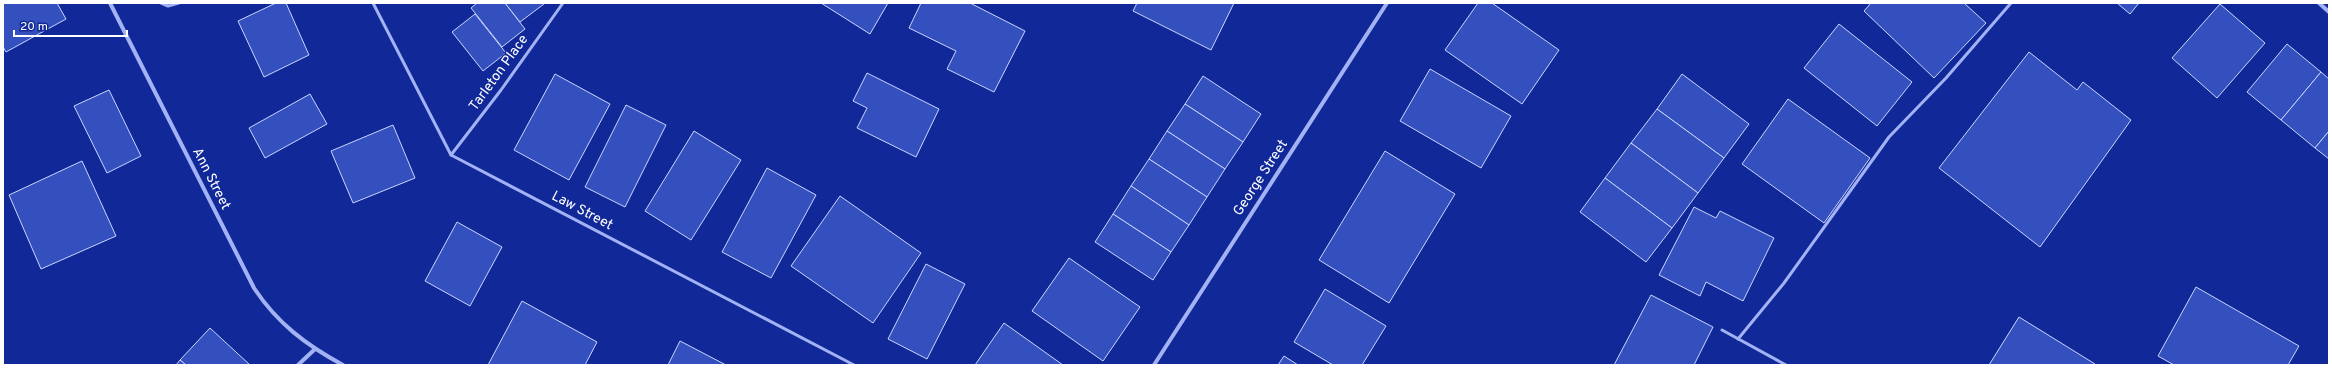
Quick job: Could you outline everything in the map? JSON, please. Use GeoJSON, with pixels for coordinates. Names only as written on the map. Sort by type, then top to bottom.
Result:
{"type":"FeatureCollection","features":[{"type":"Feature","properties":{"kind":"street","name":"Ann Street"},"geometry":{"type":"LineString","coordinates":[[110,3],[254,288],[267,308],[287,329],[314,350],[343,365]]}},
{"type":"Feature","properties":{"kind":"street","name":"George Street"},"geometry":{"type":"LineString","coordinates":[[1154,365],[1387,3]]}},
{"type":"Feature","properties":{"kind":"street"},"geometry":{"type":"LineString","coordinates":[[2319,3],[2329,12]]}},
{"type":"Feature","properties":{"kind":"street"},"geometry":{"type":"LineString","coordinates":[[298,365],[314,350]]}},
{"type":"Feature","properties":{"kind":"lane"},"geometry":{"type":"LineString","coordinates":[[161,3],[168,6],[180,3]]}},
{"type":"Feature","properties":{"kind":"lane"},"geometry":{"type":"LineString","coordinates":[[373,3],[451,155]]}},
{"type":"Feature","properties":{"kind":"lane","name":"Tarleton Place"},"geometry":{"type":"LineString","coordinates":[[451,155],[501,90],[563,3]]}},
{"type":"Feature","properties":{"kind":"lane"},"geometry":{"type":"LineString","coordinates":[[1738,339],[1784,282],[1889,137],[1946,78],[2011,3]]}},
{"type":"Feature","properties":{"kind":"lane","name":"Law Street"},"geometry":{"type":"LineString","coordinates":[[451,155],[854,365]]}},
{"type":"Feature","properties":{"kind":"lane"},"geometry":{"type":"LineString","coordinates":[[1722,330],[1786,365]]}},
{"type":"Feature","properties":{"kind":"building"},"geometry":{"type":"Polygon","coordinates":[[[3,3],[57,3],[66,19],[6,52],[3,47],[3,3]]]}},
{"type":"Feature","properties":{"kind":"building"},"geometry":{"type":"Polygon","coordinates":[[[276,3],[286,3],[309,55],[264,77],[238,21],[276,3]]]}},
{"type":"Feature","properties":{"kind":"building"},"geometry":{"type":"Polygon","coordinates":[[[477,3],[505,3],[525,29],[502,47],[471,8],[477,3]]]}},
{"type":"Feature","properties":{"kind":"building"},"geometry":{"type":"Polygon","coordinates":[[[505,3],[543,3],[544,4],[520,22],[505,3]]]}},
{"type":"Feature","properties":{"kind":"building"},"geometry":{"type":"Polygon","coordinates":[[[821,3],[888,3],[870,34],[821,3]]]}},
{"type":"Feature","properties":{"kind":"building"},"geometry":{"type":"Polygon","coordinates":[[[921,3],[970,3],[1025,31],[994,92],[947,69],[956,51],[909,28],[921,3]]]}},
{"type":"Feature","properties":{"kind":"building"},"geometry":{"type":"Polygon","coordinates":[[[1137,3],[1234,3],[1211,50],[1133,11],[1137,3]]]}},
{"type":"Feature","properties":{"kind":"building"},"geometry":{"type":"Polygon","coordinates":[[[1478,3],[1492,3],[1559,50],[1522,104],[1445,50],[1478,3]]]}},
{"type":"Feature","properties":{"kind":"building"},"geometry":{"type":"Polygon","coordinates":[[[1871,3],[1964,3],[1986,23],[1934,78],[1864,11],[1871,3]]]}},
{"type":"Feature","properties":{"kind":"building"},"geometry":{"type":"Polygon","coordinates":[[[2117,3],[2139,3],[2130,14],[2117,3]]]}},
{"type":"Feature","properties":{"kind":"building"},"geometry":{"type":"Polygon","coordinates":[[[2220,4],[2265,43],[2217,98],[2172,58],[2220,4]]]}},
{"type":"Feature","properties":{"kind":"building"},"geometry":{"type":"Polygon","coordinates":[[[475,14],[506,53],[483,71],[452,32],[475,14]]]}},
{"type":"Feature","properties":{"kind":"building"},"geometry":{"type":"Polygon","coordinates":[[[1839,24],[1912,82],[1877,126],[1804,68],[1839,24]]]}},
{"type":"Feature","properties":{"kind":"building"},"geometry":{"type":"Polygon","coordinates":[[[2287,44],[2321,72],[2281,120],[2247,92],[2287,44]]]}},
{"type":"Feature","properties":{"kind":"building"},"geometry":{"type":"Polygon","coordinates":[[[2029,52],[2077,90],[2083,82],[2131,120],[2040,247],[1939,168],[2029,52]]]}},
{"type":"Feature","properties":{"kind":"building"},"geometry":{"type":"Polygon","coordinates":[[[1430,69],[1511,116],[1481,168],[1400,121],[1430,69]]]}},
{"type":"Feature","properties":{"kind":"building"},"geometry":{"type":"Polygon","coordinates":[[[2321,72],[2329,79],[2329,131],[2315,148],[2281,120],[2321,72]]]}},
{"type":"Feature","properties":{"kind":"building"},"geometry":{"type":"Polygon","coordinates":[[[867,73],[939,109],[916,157],[857,128],[867,108],[853,101],[867,73]]]}},
{"type":"Feature","properties":{"kind":"building"},"geometry":{"type":"Polygon","coordinates":[[[555,74],[610,104],[569,180],[514,150],[555,74]]]}},
{"type":"Feature","properties":{"kind":"building"},"geometry":{"type":"Polygon","coordinates":[[[1682,74],[1749,124],[1724,158],[1657,109],[1682,74]]]}},
{"type":"Feature","properties":{"kind":"building"},"geometry":{"type":"Polygon","coordinates":[[[1203,76],[1261,114],[1243,142],[1185,104],[1203,76]]]}},
{"type":"Feature","properties":{"kind":"building"},"geometry":{"type":"Polygon","coordinates":[[[109,90],[141,156],[107,173],[74,106],[109,90]]]}},
{"type":"Feature","properties":{"kind":"building"},"geometry":{"type":"Polygon","coordinates":[[[310,94],[327,124],[265,158],[249,128],[310,94]]]}},
{"type":"Feature","properties":{"kind":"building"},"geometry":{"type":"Polygon","coordinates":[[[1788,99],[1870,158],[1824,223],[1742,164],[1788,99]]]}},
{"type":"Feature","properties":{"kind":"building"},"geometry":{"type":"Polygon","coordinates":[[[1185,104],[1243,142],[1225,169],[1167,131],[1185,104]]]}},
{"type":"Feature","properties":{"kind":"building"},"geometry":{"type":"Polygon","coordinates":[[[626,105],[666,125],[625,207],[585,187],[626,105]]]}},
{"type":"Feature","properties":{"kind":"building"},"geometry":{"type":"Polygon","coordinates":[[[1657,109],[1724,158],[1698,193],[1631,143],[1657,109]]]}},
{"type":"Feature","properties":{"kind":"building"},"geometry":{"type":"Polygon","coordinates":[[[393,125],[415,178],[353,203],[331,151],[393,125]]]}},
{"type":"Feature","properties":{"kind":"building"},"geometry":{"type":"Polygon","coordinates":[[[694,131],[741,160],[691,240],[645,211],[694,131]]]}},
{"type":"Feature","properties":{"kind":"building"},"geometry":{"type":"Polygon","coordinates":[[[1167,131],[1225,169],[1207,197],[1149,159],[1167,131]]]}},
{"type":"Feature","properties":{"kind":"building"},"geometry":{"type":"Polygon","coordinates":[[[2329,131],[2329,159],[2315,148],[2329,131]]]}},
{"type":"Feature","properties":{"kind":"building"},"geometry":{"type":"Polygon","coordinates":[[[1631,143],[1698,193],[1672,228],[1605,178],[1631,143]]]}},
{"type":"Feature","properties":{"kind":"building"},"geometry":{"type":"Polygon","coordinates":[[[1385,151],[1455,194],[1389,303],[1319,260],[1385,151]]]}},
{"type":"Feature","properties":{"kind":"building"},"geometry":{"type":"Polygon","coordinates":[[[1149,159],[1207,197],[1189,225],[1131,186],[1149,159]]]}},
{"type":"Feature","properties":{"kind":"building"},"geometry":{"type":"Polygon","coordinates":[[[82,161],[116,236],[41,269],[9,195],[82,161]]]}},
{"type":"Feature","properties":{"kind":"building"},"geometry":{"type":"Polygon","coordinates":[[[767,168],[816,195],[771,278],[722,252],[767,168]]]}},
{"type":"Feature","properties":{"kind":"building"},"geometry":{"type":"Polygon","coordinates":[[[1605,178],[1672,228],[1646,262],[1580,212],[1605,178]]]}},
{"type":"Feature","properties":{"kind":"building"},"geometry":{"type":"Polygon","coordinates":[[[1131,186],[1189,225],[1171,252],[1113,214],[1131,186]]]}},
{"type":"Feature","properties":{"kind":"building"},"geometry":{"type":"Polygon","coordinates":[[[840,196],[921,253],[873,323],[791,266],[840,196]]]}},
{"type":"Feature","properties":{"kind":"building"},"geometry":{"type":"Polygon","coordinates":[[[1694,207],[1716,218],[1720,211],[1774,238],[1743,301],[1706,282],[1700,296],[1659,275],[1694,207]]]}},
{"type":"Feature","properties":{"kind":"building"},"geometry":{"type":"Polygon","coordinates":[[[1113,214],[1171,252],[1153,280],[1095,242],[1113,214]]]}},
{"type":"Feature","properties":{"kind":"building"},"geometry":{"type":"Polygon","coordinates":[[[457,222],[502,247],[470,306],[425,281],[457,222]]]}},
{"type":"Feature","properties":{"kind":"building"},"geometry":{"type":"Polygon","coordinates":[[[1069,258],[1140,307],[1103,361],[1032,311],[1069,258]]]}},
{"type":"Feature","properties":{"kind":"building"},"geometry":{"type":"Polygon","coordinates":[[[926,264],[965,284],[927,359],[888,339],[926,264]]]}},
{"type":"Feature","properties":{"kind":"building"},"geometry":{"type":"Polygon","coordinates":[[[2196,287],[2299,346],[2288,365],[2174,365],[2158,356],[2196,287]]]}},
{"type":"Feature","properties":{"kind":"building"},"geometry":{"type":"Polygon","coordinates":[[[1325,289],[1386,326],[1362,365],[1333,365],[1294,342],[1325,289]]]}},
{"type":"Feature","properties":{"kind":"building"},"geometry":{"type":"Polygon","coordinates":[[[1651,295],[1713,327],[1694,365],[1614,365],[1651,295]]]}},
{"type":"Feature","properties":{"kind":"building"},"geometry":{"type":"Polygon","coordinates":[[[522,301],[597,342],[585,365],[488,365],[522,301]]]}},
{"type":"Feature","properties":{"kind":"building"},"geometry":{"type":"Polygon","coordinates":[[[2019,317],[2095,364],[1989,365],[2019,317]]]}},
{"type":"Feature","properties":{"kind":"building"},"geometry":{"type":"Polygon","coordinates":[[[1004,323],[1063,365],[975,365],[1004,323]]]}},
{"type":"Feature","properties":{"kind":"building"},"geometry":{"type":"Polygon","coordinates":[[[210,328],[250,365],[186,365],[180,360],[210,328]]]}},
{"type":"Feature","properties":{"kind":"building"},"geometry":{"type":"Polygon","coordinates":[[[680,341],[726,365],[668,365],[680,341]]]}},
{"type":"Feature","properties":{"kind":"building"},"geometry":{"type":"Polygon","coordinates":[[[1284,356],[1298,365],[1278,365],[1284,356]]]}},
{"type":"Feature","properties":{"kind":"building"},"geometry":{"type":"Polygon","coordinates":[[[180,360],[186,365],[176,365],[180,360]]]}}]}
